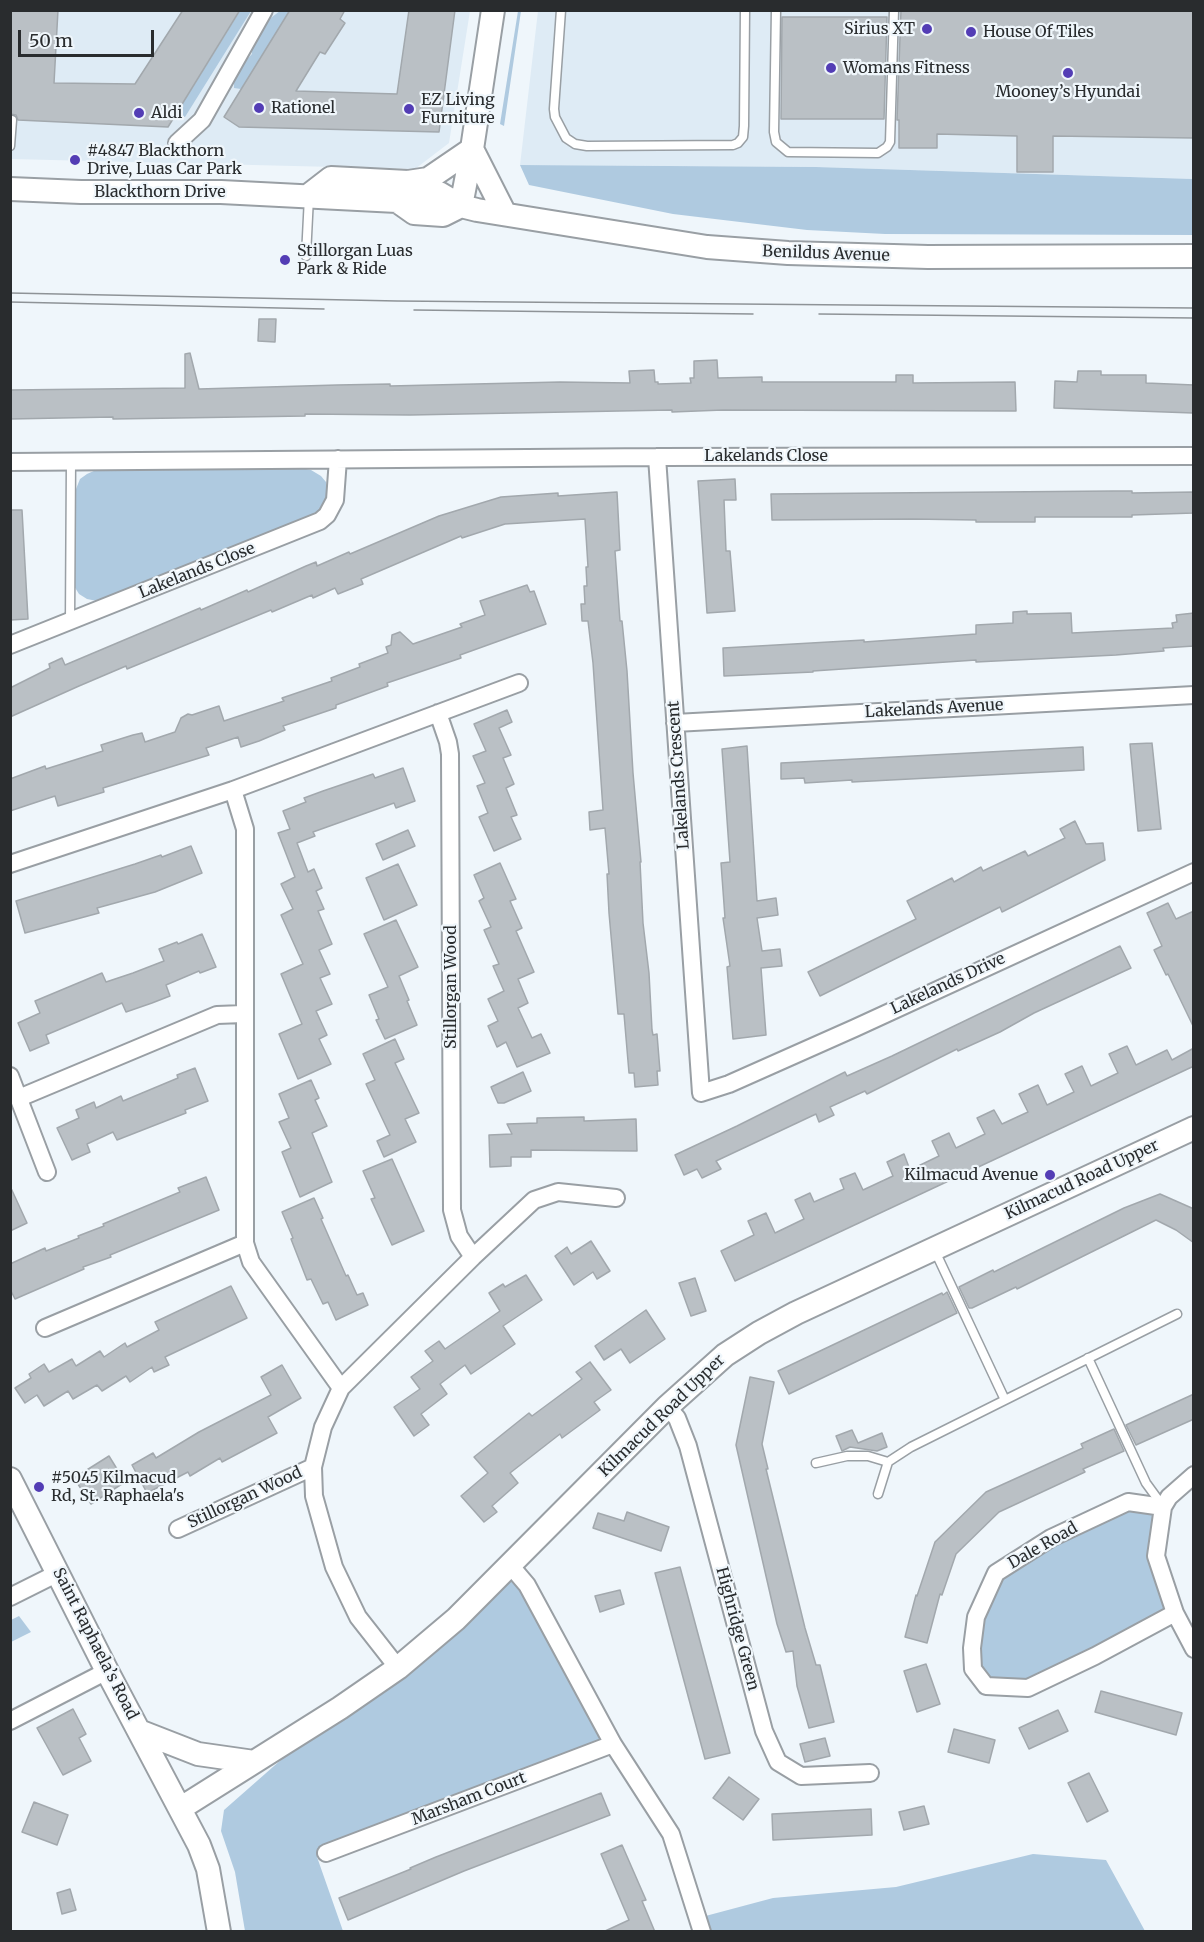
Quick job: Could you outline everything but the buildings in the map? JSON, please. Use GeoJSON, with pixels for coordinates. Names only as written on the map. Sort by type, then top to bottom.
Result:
{"type":"FeatureCollection","features":[{"type":"Feature","properties":{"kind":"street"},"geometry":{"type":"LineString","coordinates":[[177,143],[202,120],[264,10]]}},
{"type":"Feature","properties":{"kind":"street"},"geometry":{"type":"LineString","coordinates":[[461,206],[493,10]]}},
{"type":"Feature","properties":{"kind":"street"},"geometry":{"type":"LineString","coordinates":[[309,195],[331,177],[408,182],[428,179],[472,149]]}},
{"type":"Feature","properties":{"kind":"street"},"geometry":{"type":"LineString","coordinates":[[472,149],[505,214]]}},
{"type":"Feature","properties":{"kind":"street","name":"Blackthorn Drive"},"geometry":{"type":"LineString","coordinates":[[10,189],[309,195],[397,201],[419,193],[439,193],[461,206]]}},
{"type":"Feature","properties":{"kind":"street","name":"Benildus Avenue"},"geometry":{"type":"LineString","coordinates":[[461,206],[707,248],[928,257],[1194,256]]}},
{"type":"Feature","properties":{"kind":"street","name":"Lakelands Close"},"geometry":{"type":"LineString","coordinates":[[10,462],[1194,456]]}},
{"type":"Feature","properties":{"kind":"street","name":"Lakelands Crescent"},"geometry":{"type":"LineString","coordinates":[[657,457],[701,1093]]}},
{"type":"Feature","properties":{"kind":"street","name":"Lakelands Close"},"geometry":{"type":"LineString","coordinates":[[10,645],[320,521],[331,509],[335,500],[338,459]]}},
{"type":"Feature","properties":{"kind":"street"},"geometry":{"type":"LineString","coordinates":[[10,864],[233,790],[519,682]]}},
{"type":"Feature","properties":{"kind":"street","name":"Lakelands Avenue"},"geometry":{"type":"LineString","coordinates":[[675,723],[1194,696]]}},
{"type":"Feature","properties":{"kind":"street","name":"Stillorgan Wood"},"geometry":{"type":"LineString","coordinates":[[438,713],[450,754],[452,1210],[459,1236],[473,1257]]}},
{"type":"Feature","properties":{"kind":"street"},"geometry":{"type":"LineString","coordinates":[[233,790],[245,830],[243,1014],[245,1243],[251,1262],[341,1388]]}},
{"type":"Feature","properties":{"kind":"street","name":"Lakelands Drive"},"geometry":{"type":"LineString","coordinates":[[701,1093],[729,1084],[855,1028],[1194,872]]}},
{"type":"Feature","properties":{"kind":"street"},"geometry":{"type":"LineString","coordinates":[[19,1098],[217,1015],[243,1014]]}},
{"type":"Feature","properties":{"kind":"street"},"geometry":{"type":"LineString","coordinates":[[10,1076],[46,1172]]}},
{"type":"Feature","properties":{"kind":"street","name":"Kilmacud Road Upper"},"geometry":{"type":"LineString","coordinates":[[181,1808],[398,1668],[456,1619],[667,1407],[725,1355],[759,1333],[1194,1128]]}},
{"type":"Feature","properties":{"kind":"street","name":"Stillorgan Wood"},"geometry":{"type":"LineString","coordinates":[[398,1668],[358,1617],[334,1567],[314,1496],[313,1467],[323,1427],[341,1388],[534,1200],[558,1192],[616,1198]]}},
{"type":"Feature","properties":{"kind":"street"},"geometry":{"type":"LineString","coordinates":[[45,1328],[245,1243]]}},
{"type":"Feature","properties":{"kind":"street","name":"Highridge Green"},"geometry":{"type":"LineString","coordinates":[[667,1407],[677,1418],[688,1446],[764,1731],[778,1762],[801,1776],[870,1773]]}},
{"type":"Feature","properties":{"kind":"street","name":"Stillorgan Wood"},"geometry":{"type":"LineString","coordinates":[[178,1529],[313,1467]]}},
{"type":"Feature","properties":{"kind":"street"},"geometry":{"type":"LineString","coordinates":[[1194,1474],[1169,1497],[1163,1507],[1156,1556],[1175,1613],[1194,1649]]}},
{"type":"Feature","properties":{"kind":"street","name":"Saint Raphaela’s Road"},"geometry":{"type":"LineString","coordinates":[[10,1479],[107,1671],[181,1808]]}},
{"type":"Feature","properties":{"kind":"street","name":"Dale Road"},"geometry":{"type":"LineString","coordinates":[[1163,1507],[1128,1502],[1051,1538],[996,1573],[976,1617],[972,1648],[973,1669],[986,1686],[1028,1688],[1095,1656],[1175,1613]]}},
{"type":"Feature","properties":{"kind":"street"},"geometry":{"type":"LineString","coordinates":[[510,1565],[527,1585],[613,1744],[671,1834],[702,1932]]}},
{"type":"Feature","properties":{"kind":"street"},"geometry":{"type":"LineString","coordinates":[[10,1597],[58,1573]]}},
{"type":"Feature","properties":{"kind":"street"},"geometry":{"type":"LineString","coordinates":[[10,1721],[107,1671]]}},
{"type":"Feature","properties":{"kind":"street"},"geometry":{"type":"LineString","coordinates":[[139,1731],[198,1754],[254,1762]]}},
{"type":"Feature","properties":{"kind":"street","name":"Marsham Court"},"geometry":{"type":"LineString","coordinates":[[326,1853],[613,1744]]}},
{"type":"Feature","properties":{"kind":"street"},"geometry":{"type":"LineString","coordinates":[[181,1808],[208,1869],[219,1932]]}},
{"type":"Feature","properties":{"kind":"lane"},"geometry":{"type":"LineString","coordinates":[[561,10],[555,117],[566,138],[575,144],[587,146],[733,145],[738,143],[743,137],[744,126],[745,10]]}},
{"type":"Feature","properties":{"kind":"lane"},"geometry":{"type":"LineString","coordinates":[[776,10],[774,132],[776,142],[788,152],[878,153],[884,150],[890,142],[894,10]]}},
{"type":"Feature","properties":{"kind":"lane"},"geometry":{"type":"LineString","coordinates":[[10,147],[12,120]]}},
{"type":"Feature","properties":{"kind":"lane"},"geometry":{"type":"LineString","coordinates":[[306,256],[309,195]]}},
{"type":"Feature","properties":{"kind":"lane"},"geometry":{"type":"LineString","coordinates":[[70,621],[71,461]]}},
{"type":"Feature","properties":{"kind":"lane"},"geometry":{"type":"LineString","coordinates":[[934,1249],[1005,1400]]}},
{"type":"Feature","properties":{"kind":"lane"},"geometry":{"type":"LineString","coordinates":[[878,1494],[888,1462],[911,1447],[1177,1314]]}},
{"type":"Feature","properties":{"kind":"lane"},"geometry":{"type":"LineString","coordinates":[[1088,1358],[1146,1482],[1163,1507]]}},
{"type":"Feature","properties":{"kind":"lane"},"geometry":{"type":"LineString","coordinates":[[816,1463],[847,1456],[868,1456],[888,1462]]}},
{"type":"Feature","properties":{"kind":"shaded area"},"geometry":{"type":"Polygon","coordinates":[[[11,11],[470,11],[449,143],[415,169],[11,159],[11,11]]]}},
{"type":"Feature","properties":{"kind":"shaded area"},"geometry":{"type":"Polygon","coordinates":[[[240,11],[251,11],[185,117],[175,116],[240,11]]]}},
{"type":"Feature","properties":{"kind":"shaded area"},"geometry":{"type":"Polygon","coordinates":[[[280,11],[290,11],[241,89],[234,88],[234,73],[252,54],[251,46],[268,20],[280,11]]]}},
{"type":"Feature","properties":{"kind":"shaded area"},"geometry":{"type":"Polygon","coordinates":[[[518,11],[521,11],[504,126],[500,124],[518,11]]]}},
{"type":"Feature","properties":{"kind":"shaded area"},"geometry":{"type":"Polygon","coordinates":[[[538,11],[1193,11],[1193,179],[816,167],[520,165],[538,11]]]}},
{"type":"Feature","properties":{"kind":"shaded area"},"geometry":{"type":"Polygon","coordinates":[[[520,165],[816,167],[1193,179],[1193,235],[885,234],[807,230],[673,214],[529,185],[520,165]]]}},
{"type":"Feature","properties":{"kind":"shaded area"},"geometry":{"type":"Polygon","coordinates":[[[296,467],[311,470],[326,482],[327,504],[315,516],[105,599],[97,601],[87,599],[79,594],[74,586],[74,494],[80,479],[87,474],[96,470],[296,467]]]}},
{"type":"Feature","properties":{"kind":"shaded area"},"geometry":{"type":"Polygon","coordinates":[[[1128,1502],[1163,1508],[1155,1556],[1175,1613],[1028,1687],[987,1685],[973,1648],[997,1573],[1128,1502]]]}},
{"type":"Feature","properties":{"kind":"shaded area"},"geometry":{"type":"Polygon","coordinates":[[[510,1566],[613,1744],[317,1857],[343,1931],[245,1931],[235,1872],[221,1831],[224,1810],[340,1708],[510,1566]]]}},
{"type":"Feature","properties":{"kind":"shaded area"},"geometry":{"type":"Polygon","coordinates":[[[19,1616],[31,1632],[11,1642],[11,1620],[19,1616]]]}},
{"type":"Feature","properties":{"kind":"shaded area"},"geometry":{"type":"Polygon","coordinates":[[[1033,1854],[1106,1860],[1145,1931],[702,1932],[698,1918],[773,1898],[896,1887],[1033,1854]]]}},
{"type":"Feature","properties":{"kind":"tram line"},"geometry":{"type":"LineString","coordinates":[[10,293],[397,301],[1194,308]]}},
{"type":"Feature","properties":{"kind":"tram line"},"geometry":{"type":"LineString","coordinates":[[10,302],[324,309]]}},
{"type":"Feature","properties":{"kind":"tram line"},"geometry":{"type":"LineString","coordinates":[[414,310],[753,314]]}},
{"type":"Feature","properties":{"kind":"tram line"},"geometry":{"type":"LineString","coordinates":[[819,314],[1194,318]]}},
{"type":"Feature","properties":{"kind":"place","name":"Sirius XT"},"geometry":{"type":"Point","coordinates":[927,29]}},
{"type":"Feature","properties":{"kind":"place","name":"House Of Tiles"},"geometry":{"type":"Point","coordinates":[971,32]}},
{"type":"Feature","properties":{"kind":"place","name":"Womans Fitness"},"geometry":{"type":"Point","coordinates":[831,68]}},
{"type":"Feature","properties":{"kind":"place","name":"Mooney’s Hyundai"},"geometry":{"type":"Point","coordinates":[1068,73]}},
{"type":"Feature","properties":{"kind":"place","name":"Rationel"},"geometry":{"type":"Point","coordinates":[259,108]}},
{"type":"Feature","properties":{"kind":"place","name":"EZ Living Furniture"},"geometry":{"type":"Point","coordinates":[409,109]}},
{"type":"Feature","properties":{"kind":"place","name":"Aldi"},"geometry":{"type":"Point","coordinates":[139,113]}},
{"type":"Feature","properties":{"kind":"place","name":"#4847 Blackthorn Drive, Luas Car Park"},"geometry":{"type":"Point","coordinates":[75,160]}},
{"type":"Feature","properties":{"kind":"place","name":"Stillorgan Luas Park & Ride"},"geometry":{"type":"Point","coordinates":[285,260]}},
{"type":"Feature","properties":{"kind":"place","name":"Kilmacud Avenue"},"geometry":{"type":"Point","coordinates":[1050,1175]}},
{"type":"Feature","properties":{"kind":"place","name":"#5045 Kilmacud Rd, St. Raphaela's"},"geometry":{"type":"Point","coordinates":[39,1487]}}]}
